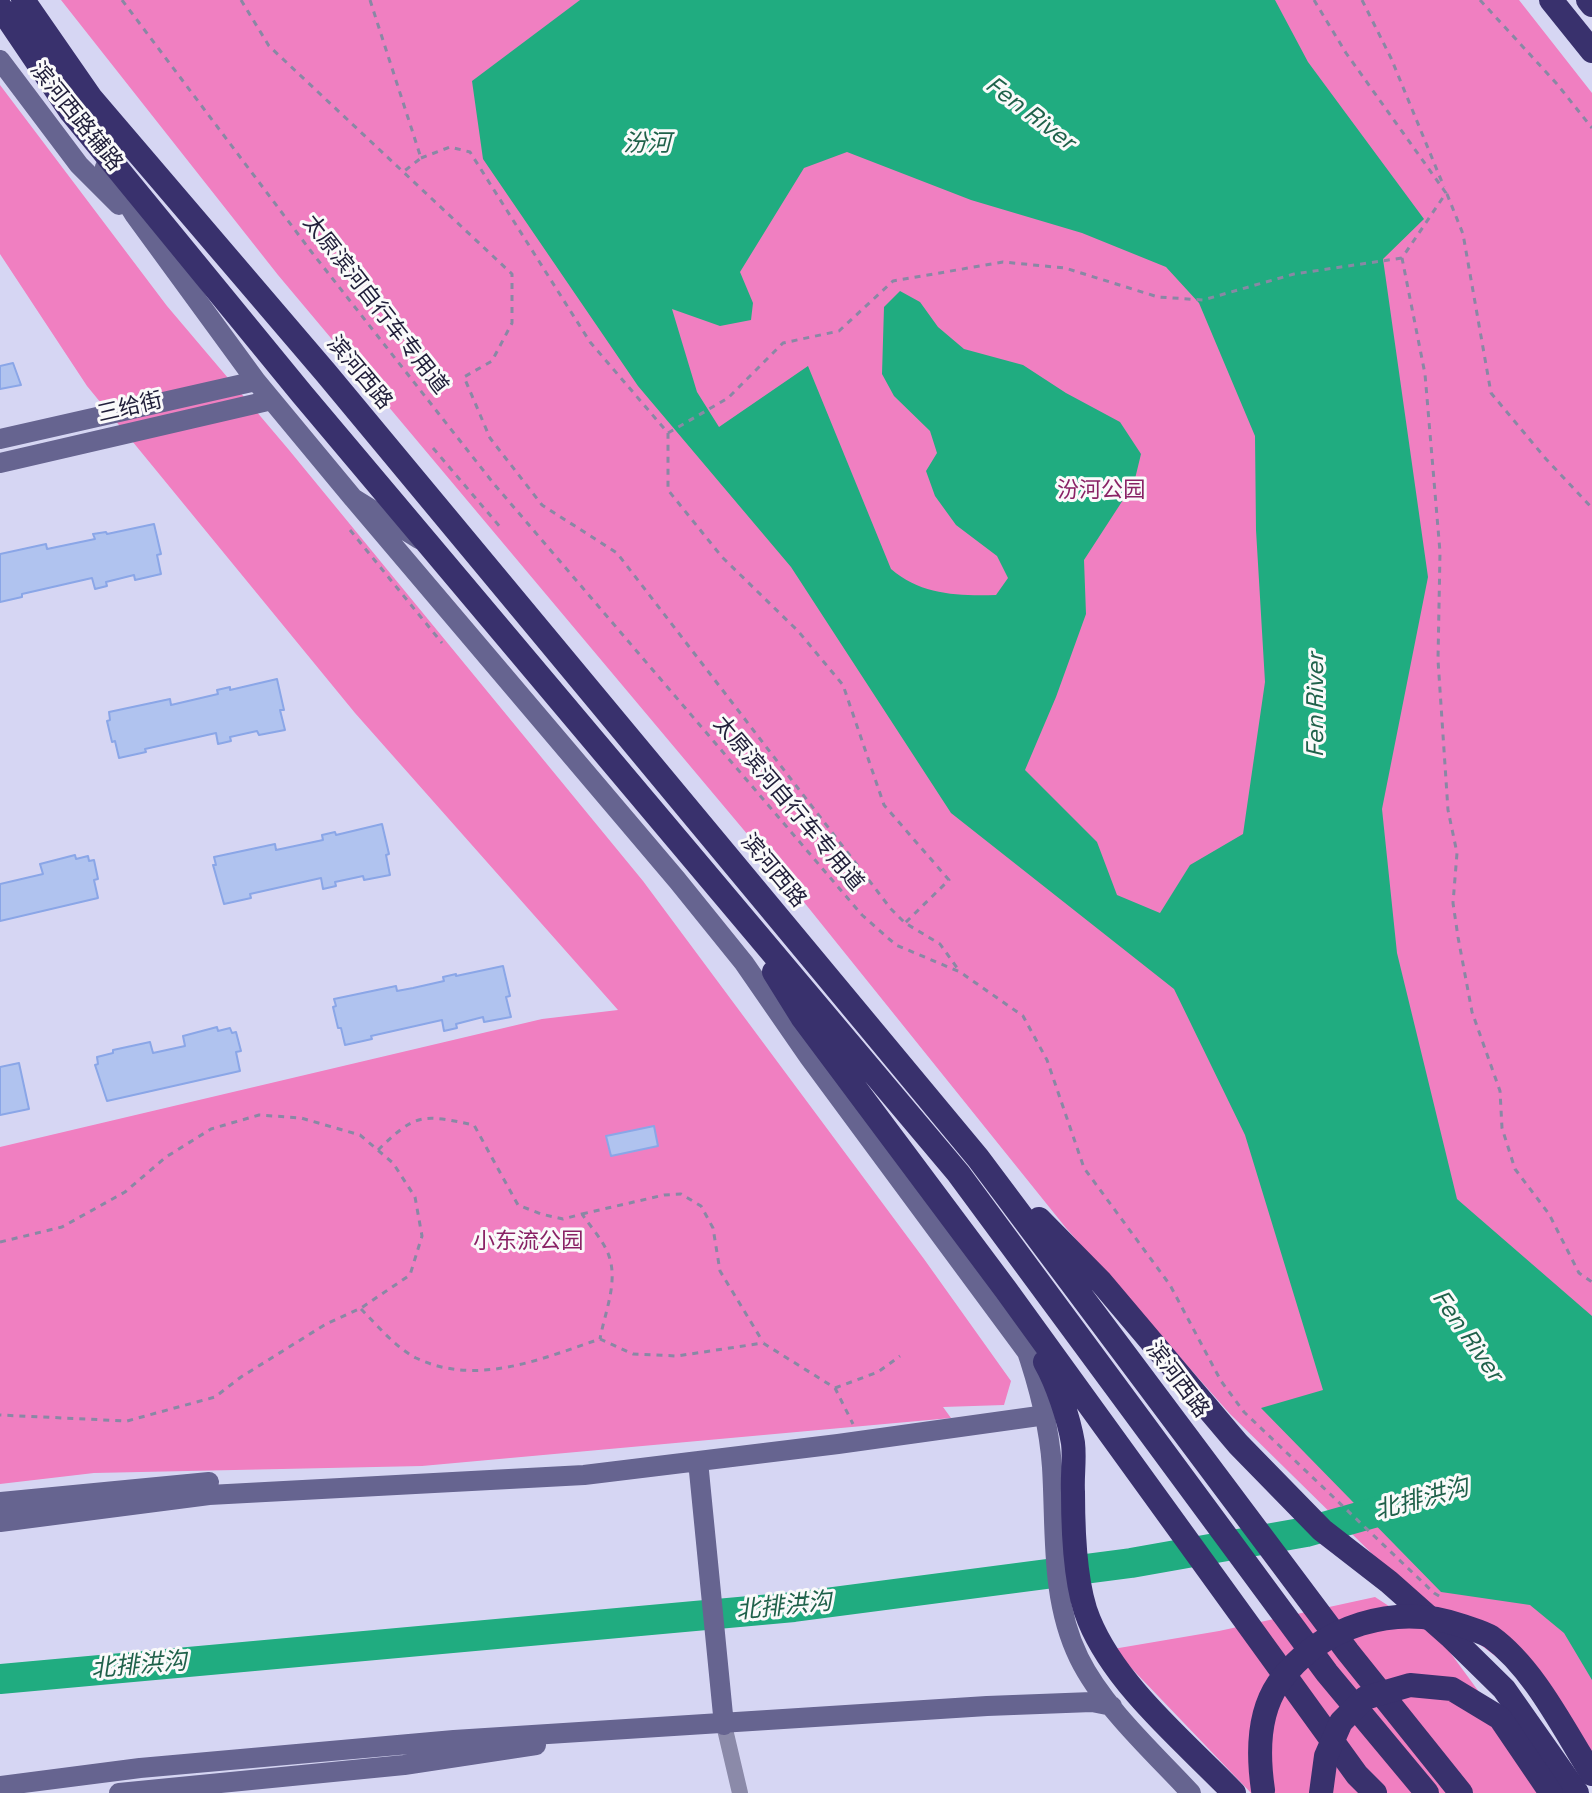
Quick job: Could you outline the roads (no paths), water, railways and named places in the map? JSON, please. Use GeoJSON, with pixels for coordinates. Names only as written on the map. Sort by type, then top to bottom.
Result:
{"type":"FeatureCollection","features":[{"type":"Feature","properties":{"kind":"highway","name":"滨河西路"},"geometry":{"type":"LineString","coordinates":[[23,0],[91,98],[326,373],[978,1158],[1327,1624],[1461,1793]]}},
{"type":"Feature","properties":{"kind":"highway"},"geometry":{"type":"LineString","coordinates":[[1551,0],[1592,51]]}},
{"type":"Feature","properties":{"kind":"highway"},"geometry":{"type":"LineString","coordinates":[[1588,0],[1592,5]]}},
{"type":"Feature","properties":{"kind":"highway"},"geometry":{"type":"LineString","coordinates":[[0,7],[71,112],[302,394],[958,1173],[1327,1673],[1427,1793]]}},
{"type":"Feature","properties":{"kind":"highway"},"geometry":{"type":"LineString","coordinates":[[726,895],[802,1017],[1006,1290],[1357,1775],[1375,1793]]}},
{"type":"Feature","properties":{"kind":"highway"},"geometry":{"type":"LineString","coordinates":[[978,1158],[1101,1282],[1238,1444],[1322,1530],[1409,1600],[1504,1689],[1577,1793]]}},
{"type":"Feature","properties":{"kind":"highway"},"geometry":{"type":"LineString","coordinates":[[1006,1290],[1053,1376],[1061,1446],[1073,1494],[1077,1564],[1088,1619],[1132,1688],[1234,1793]]}},
{"type":"Feature","properties":{"kind":"highway"},"geometry":{"type":"LineString","coordinates":[[1264,1793],[1258,1758],[1264,1715],[1278,1685],[1319,1644],[1351,1627],[1392,1616],[1438,1617],[1490,1636],[1527,1672],[1592,1774]]}},
{"type":"Feature","properties":{"kind":"highway"},"geometry":{"type":"LineString","coordinates":[[1321,1793],[1326,1756],[1341,1722],[1365,1698],[1410,1685],[1452,1689],[1500,1718],[1551,1793]]}},
{"type":"Feature","properties":{"kind":"main road","name":"滨河西路辅路"},"geometry":{"type":"LineString","coordinates":[[0,60],[79,165],[150,237]]}},
{"type":"Feature","properties":{"kind":"main road"},"geometry":{"type":"LineString","coordinates":[[71,112],[150,237],[256,381],[744,963],[818,1069],[1027,1352]]}},
{"type":"Feature","properties":{"kind":"main road","name":"三给街"},"geometry":{"type":"LineString","coordinates":[[0,439],[256,381]]}},
{"type":"Feature","properties":{"kind":"main road","name":"三给街"},"geometry":{"type":"LineString","coordinates":[[0,463],[272,400]]}},
{"type":"Feature","properties":{"kind":"main road"},"geometry":{"type":"LineString","coordinates":[[353,498],[432,547]]}},
{"type":"Feature","properties":{"kind":"main road"},"geometry":{"type":"LineString","coordinates":[[744,963],[802,1017]]}},
{"type":"Feature","properties":{"kind":"main road"},"geometry":{"type":"LineString","coordinates":[[1006,1290],[1046,1415],[1061,1446],[1055,1558],[1064,1616],[1078,1655],[1112,1706],[1191,1793]]}},
{"type":"Feature","properties":{"kind":"main road"},"geometry":{"type":"LineString","coordinates":[[0,1522],[209,1495],[584,1475],[1046,1415]]}},
{"type":"Feature","properties":{"kind":"main road"},"geometry":{"type":"LineString","coordinates":[[698,1461],[724,1725]]}},
{"type":"Feature","properties":{"kind":"main road"},"geometry":{"type":"LineString","coordinates":[[0,1502],[221,1481],[357,1487]]}},
{"type":"Feature","properties":{"kind":"main road"},"geometry":{"type":"LineString","coordinates":[[0,1786],[140,1768],[454,1740],[987,1706],[1092,1702],[1112,1706]]}},
{"type":"Feature","properties":{"kind":"main road"},"geometry":{"type":"LineString","coordinates":[[119,1793],[491,1754],[602,1732]]}},
{"type":"Feature","properties":{"kind":"street"},"geometry":{"type":"LineString","coordinates":[[724,1725],[740,1793]]}},
{"type":"Feature","properties":{"kind":"water","name":"汾河"},"geometry":{"type":"Polygon","coordinates":[[[580,0],[1275,0],[1308,62],[1424,219],[1383,259],[1428,577],[1382,809],[1397,953],[1457,1199],[1592,1316],[1592,1680],[1564,1633],[1530,1605],[1441,1592],[1261,1408],[1323,1390],[1245,1135],[1174,989],[951,813],[791,567],[638,386],[483,159],[472,81],[580,0]],[[847,152],[804,168],[740,272],[753,303],[751,320],[720,326],[672,309],[697,392],[719,427],[808,366],[891,569],[927,589],[954,594],[996,595],[1008,578],[997,556],[956,525],[935,496],[926,471],[937,453],[930,431],[894,396],[882,374],[884,307],[900,291],[920,302],[938,327],[964,349],[1023,365],[1120,422],[1141,454],[1134,483],[1084,560],[1086,614],[1025,770],[1097,842],[1117,895],[1160,913],[1190,865],[1243,834],[1265,682],[1256,530],[1255,436],[1199,303],[1166,267],[1082,233],[971,200],[847,152]]]}},
{"type":"Feature","properties":{"kind":"waterway","name":"北排洪沟"},"geometry":{"type":"LineString","coordinates":[[0,1679],[794,1607],[1131,1563],[1306,1532],[1405,1504]]}},
{"type":"Feature","properties":{"kind":"water label","name":"Fen River"},"geometry":{"type":"Point","coordinates":[1030,114]}},
{"type":"Feature","properties":{"kind":"water label","name":"Fen River"},"geometry":{"type":"Point","coordinates":[1316,705]}},
{"type":"Feature","properties":{"kind":"water label","name":"Fen River"},"geometry":{"type":"Point","coordinates":[1467,1336]}},
{"type":"Feature","properties":{"kind":"park label","name":"汾河公园"},"geometry":{"type":"Point","coordinates":[1101,491]}},
{"type":"Feature","properties":{"kind":"park label","name":"小东流公园"},"geometry":{"type":"Point","coordinates":[528,1242]}}]}
